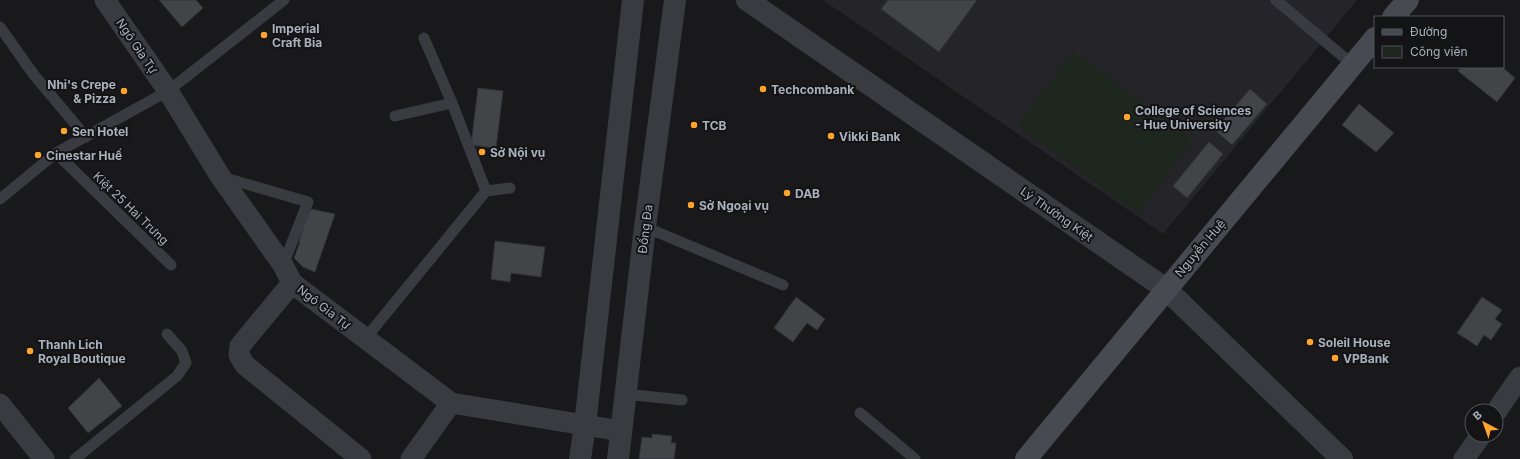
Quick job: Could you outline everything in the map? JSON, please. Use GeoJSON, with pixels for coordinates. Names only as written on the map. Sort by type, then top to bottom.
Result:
{"type":"FeatureCollection","features":[{"type":"Feature","properties":{"kind":"main road"},"geometry":{"type":"LineString","coordinates":[[1394,16],[1408,0]]}},
{"type":"Feature","properties":{"kind":"main road","name":"Nguyễn Huệ"},"geometry":{"type":"LineString","coordinates":[[1026,459],[1374,39]]}},
{"type":"Feature","properties":{"kind":"street","name":"Ngô Gia Tự"},"geometry":{"type":"LineString","coordinates":[[105,0],[168,91],[220,176],[287,274],[365,339],[451,404],[622,431]]}},
{"type":"Feature","properties":{"kind":"street"},"geometry":{"type":"LineString","coordinates":[[580,459],[633,0]]}},
{"type":"Feature","properties":{"kind":"street","name":"Đống Đa"},"geometry":{"type":"LineString","coordinates":[[618,459],[645,227],[675,0]]}},
{"type":"Feature","properties":{"kind":"street","name":"Lý Thường Kiệt"},"geometry":{"type":"LineString","coordinates":[[747,0],[1166,289],[1342,459]]}},
{"type":"Feature","properties":{"kind":"street"},"geometry":{"type":"LineString","coordinates":[[287,274],[240,346],[239,355],[245,365],[361,459]]}},
{"type":"Feature","properties":{"kind":"street"},"geometry":{"type":"LineString","coordinates":[[1502,403],[1520,377]]}},
{"type":"Feature","properties":{"kind":"street"},"geometry":{"type":"LineString","coordinates":[[0,404],[44,459]]}},
{"type":"Feature","properties":{"kind":"street"},"geometry":{"type":"LineString","coordinates":[[411,459],[451,404]]}},
{"type":"Feature","properties":{"kind":"street"},"geometry":{"type":"LineString","coordinates":[[1464,459],[1475,443]]}},
{"type":"Feature","properties":{"kind":"lane"},"geometry":{"type":"LineString","coordinates":[[1276,0],[1353,65]]}},
{"type":"Feature","properties":{"kind":"lane"},"geometry":{"type":"LineString","coordinates":[[0,199],[56,153],[168,91],[277,2]]}},
{"type":"Feature","properties":{"kind":"lane"},"geometry":{"type":"LineString","coordinates":[[0,27],[34,75],[86,137]]}},
{"type":"Feature","properties":{"kind":"lane"},"geometry":{"type":"LineString","coordinates":[[424,38],[452,103],[486,191]]}},
{"type":"Feature","properties":{"kind":"lane"},"geometry":{"type":"LineString","coordinates":[[394,116],[452,103]]}},
{"type":"Feature","properties":{"kind":"lane","name":"Kiệt 25 Hai Trưng"},"geometry":{"type":"LineString","coordinates":[[56,153],[171,265]]}},
{"type":"Feature","properties":{"kind":"lane"},"geometry":{"type":"LineString","coordinates":[[220,176],[308,202],[287,274]]}},
{"type":"Feature","properties":{"kind":"lane"},"geometry":{"type":"LineString","coordinates":[[365,339],[486,191],[510,188]]}},
{"type":"Feature","properties":{"kind":"lane"},"geometry":{"type":"LineString","coordinates":[[645,227],[783,285]]}},
{"type":"Feature","properties":{"kind":"lane"},"geometry":{"type":"LineString","coordinates":[[75,459],[176,376],[186,364],[182,351],[167,334]]}},
{"type":"Feature","properties":{"kind":"lane"},"geometry":{"type":"LineString","coordinates":[[625,394],[682,400]]}},
{"type":"Feature","properties":{"kind":"lane"},"geometry":{"type":"LineString","coordinates":[[860,413],[915,459]]}},
{"type":"Feature","properties":{"kind":"shaded area","name":"College of Sciences - Hue University"},"geometry":{"type":"Polygon","coordinates":[[[823,0],[1357,0],[1163,234],[823,0]]]}},
{"type":"Feature","properties":{"kind":"green space"},"geometry":{"type":"Polygon","coordinates":[[[1073,51],[1193,140],[1138,214],[1018,125],[1073,51]]]}},
{"type":"Feature","properties":{"kind":"building"},"geometry":{"type":"Polygon","coordinates":[[[159,0],[196,0],[203,8],[182,27],[159,0]]]}},
{"type":"Feature","properties":{"kind":"building"},"geometry":{"type":"Polygon","coordinates":[[[888,0],[977,0],[939,52],[881,9],[888,0]]]}},
{"type":"Feature","properties":{"kind":"building"},"geometry":{"type":"Polygon","coordinates":[[[1460,68],[1503,68],[1515,78],[1497,102],[1458,71],[1460,68]]]}},
{"type":"Feature","properties":{"kind":"building"},"geometry":{"type":"Polygon","coordinates":[[[478,88],[503,91],[496,148],[471,145],[478,88]]]}},
{"type":"Feature","properties":{"kind":"building"},"geometry":{"type":"Polygon","coordinates":[[[1250,89],[1267,104],[1232,145],[1215,130],[1250,89]]]}},
{"type":"Feature","properties":{"kind":"building"},"geometry":{"type":"Polygon","coordinates":[[[1359,104],[1394,133],[1376,152],[1342,125],[1359,104]]]}},
{"type":"Feature","properties":{"kind":"building"},"geometry":{"type":"Polygon","coordinates":[[[1209,142],[1223,154],[1187,198],[1173,186],[1209,142]]]}},
{"type":"Feature","properties":{"kind":"building"},"geometry":{"type":"Polygon","coordinates":[[[311,209],[335,214],[315,272],[303,267],[294,258],[300,242],[307,214],[311,209]]]}},
{"type":"Feature","properties":{"kind":"building"},"geometry":{"type":"Polygon","coordinates":[[[495,241],[545,247],[541,277],[511,273],[510,282],[491,279],[495,241]]]}},
{"type":"Feature","properties":{"kind":"building"},"geometry":{"type":"Polygon","coordinates":[[[796,297],[825,319],[817,330],[807,323],[793,342],[774,328],[796,297]]]}},
{"type":"Feature","properties":{"kind":"building"},"geometry":{"type":"Polygon","coordinates":[[[1482,297],[1502,310],[1495,319],[1502,324],[1491,340],[1484,335],[1477,346],[1457,333],[1482,297]]]}},
{"type":"Feature","properties":{"kind":"building"},"geometry":{"type":"Polygon","coordinates":[[[99,378],[122,406],[88,433],[68,408],[99,378]]]}},
{"type":"Feature","properties":{"kind":"building"},"geometry":{"type":"Polygon","coordinates":[[[652,434],[672,436],[671,443],[676,443],[674,459],[639,459],[642,437],[652,438],[652,434]]]}},
{"type":"Feature","properties":{"kind":"place","name":"Imperial Craft Bia"},"geometry":{"type":"Point","coordinates":[264,35]}},
{"type":"Feature","properties":{"kind":"place","name":"Techcombank"},"geometry":{"type":"Point","coordinates":[763,89]}},
{"type":"Feature","properties":{"kind":"place","name":"Nhi's Crepe & Pizza"},"geometry":{"type":"Point","coordinates":[124,91]}},
{"type":"Feature","properties":{"kind":"place","name":"College of Sciences - Hue University"},"geometry":{"type":"Point","coordinates":[1127,117]}},
{"type":"Feature","properties":{"kind":"place","name":"TCB"},"geometry":{"type":"Point","coordinates":[694,125]}},
{"type":"Feature","properties":{"kind":"place","name":"Sen Hotel"},"geometry":{"type":"Point","coordinates":[64,131]}},
{"type":"Feature","properties":{"kind":"place","name":"Vikki Bank"},"geometry":{"type":"Point","coordinates":[831,136]}},
{"type":"Feature","properties":{"kind":"place","name":"Sở Nội vụ"},"geometry":{"type":"Point","coordinates":[482,152]}},
{"type":"Feature","properties":{"kind":"place","name":"Cinestar Huế"},"geometry":{"type":"Point","coordinates":[38,155]}},
{"type":"Feature","properties":{"kind":"place","name":"DAB"},"geometry":{"type":"Point","coordinates":[787,193]}},
{"type":"Feature","properties":{"kind":"place","name":"Sở Ngoại vụ"},"geometry":{"type":"Point","coordinates":[691,205]}},
{"type":"Feature","properties":{"kind":"place","name":"Soleil House"},"geometry":{"type":"Point","coordinates":[1310,342]}},
{"type":"Feature","properties":{"kind":"place","name":"Thanh Lich Royal Boutique"},"geometry":{"type":"Point","coordinates":[30,351]}},
{"type":"Feature","properties":{"kind":"place","name":"VPBank"},"geometry":{"type":"Point","coordinates":[1335,358]}}]}
